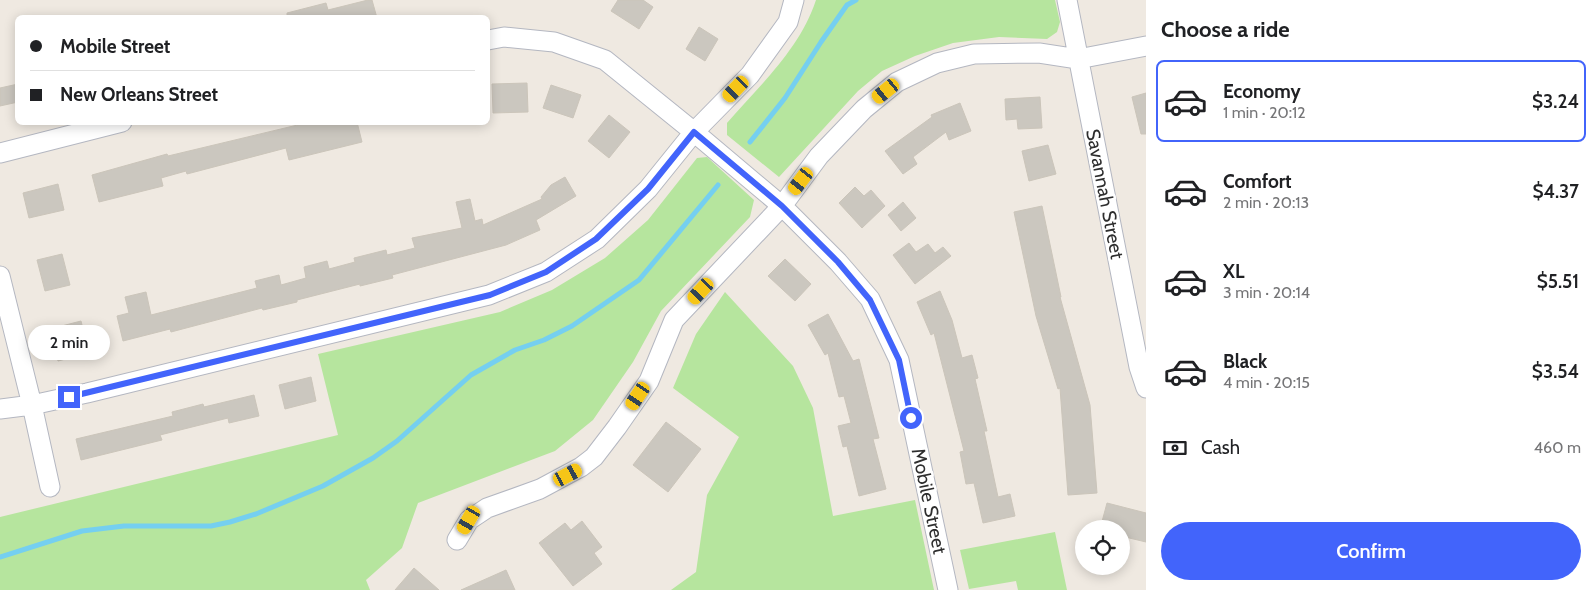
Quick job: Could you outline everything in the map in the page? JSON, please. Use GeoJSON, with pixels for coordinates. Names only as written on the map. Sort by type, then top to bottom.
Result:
{"type":"FeatureCollection","features":[{"type":"Feature","properties":{"kind":"street"},"geometry":{"type":"LineString","coordinates":[[0,408],[32,405],[490,295],[546,272],[596,239],[648,189],[694,132],[750,75],[788,22],[794,0]]}},
{"type":"Feature","properties":{"kind":"street","name":"Savannah Street"},"geometry":{"type":"LineString","coordinates":[[1066,0],[1139,367],[1146,388]]}},
{"type":"Feature","properties":{"kind":"street","name":"Mobile Street"},"geometry":{"type":"LineString","coordinates":[[490,40],[504,37],[554,42],[605,60],[782,206],[838,262],[870,300],[899,360],[948,590]]}},
{"type":"Feature","properties":{"kind":"street"},"geometry":{"type":"LineString","coordinates":[[457,540],[469,520],[487,508],[540,489],[581,468],[594,457],[618,427],[649,381],[674,320],[782,206],[819,156],[864,109],[897,82],[937,63],[974,54],[1039,53],[1078,59],[1146,46]]}},
{"type":"Feature","properties":{"kind":"street"},"geometry":{"type":"LineString","coordinates":[[0,153],[110,125]]}},
{"type":"Feature","properties":{"kind":"street"},"geometry":{"type":"LineString","coordinates":[[0,276],[50,487]]}},
{"type":"Feature","properties":{"kind":"green space"},"geometry":{"type":"Polygon","coordinates":[[[816,0],[1055,0],[1060,22],[1057,32],[1047,39],[999,37],[953,43],[915,56],[882,71],[858,91],[779,177],[727,135],[727,123],[790,50],[809,18],[816,0]]]}},
{"type":"Feature","properties":{"kind":"green space"},"geometry":{"type":"Polygon","coordinates":[[[707,157],[754,200],[750,217],[661,311],[633,362],[593,420],[555,451],[418,503],[402,548],[366,580],[370,590],[0,590],[0,517],[338,435],[318,354],[500,312],[552,290],[605,258],[648,220],[697,158],[707,157]]]}},
{"type":"Feature","properties":{"kind":"green space"},"geometry":{"type":"Polygon","coordinates":[[[725,292],[793,366],[813,408],[833,516],[915,500],[934,590],[671,590],[696,572],[707,495],[739,437],[673,388],[696,334],[725,292]]]}},
{"type":"Feature","properties":{"kind":"green space"},"geometry":{"type":"Polygon","coordinates":[[[1055,532],[1067,590],[1018,590],[1016,581],[969,589],[960,550],[1055,532]]]}},
{"type":"Feature","properties":{"kind":"building"},"geometry":{"type":"Polygon","coordinates":[[[372,0],[376,15],[287,15],[287,13],[326,3],[328,10],[372,0]]]}},
{"type":"Feature","properties":{"kind":"building"},"geometry":{"type":"Polygon","coordinates":[[[618,0],[643,0],[653,7],[639,29],[611,11],[618,0]]]}},
{"type":"Feature","properties":{"kind":"building"},"geometry":{"type":"Polygon","coordinates":[[[699,27],[718,39],[705,61],[686,49],[699,27]]]}},
{"type":"Feature","properties":{"kind":"building"},"geometry":{"type":"Polygon","coordinates":[[[527,83],[528,112],[493,113],[492,84],[527,83]]]}},
{"type":"Feature","properties":{"kind":"building"},"geometry":{"type":"Polygon","coordinates":[[[15,85],[15,103],[0,106],[0,88],[15,85]]]}},
{"type":"Feature","properties":{"kind":"building"},"geometry":{"type":"Polygon","coordinates":[[[551,85],[581,95],[573,118],[543,108],[551,85]]]}},
{"type":"Feature","properties":{"kind":"building"},"geometry":{"type":"Polygon","coordinates":[[[1146,93],[1146,134],[1141,134],[1132,97],[1146,93]]]}},
{"type":"Feature","properties":{"kind":"building"},"geometry":{"type":"Polygon","coordinates":[[[1040,97],[1042,128],[1018,129],[1017,119],[1006,120],[1005,99],[1040,97]]]}},
{"type":"Feature","properties":{"kind":"building"},"geometry":{"type":"Polygon","coordinates":[[[960,103],[971,131],[949,140],[946,132],[913,157],[917,164],[903,174],[885,151],[932,117],[931,115],[960,103]]]}},
{"type":"Feature","properties":{"kind":"building"},"geometry":{"type":"Polygon","coordinates":[[[609,115],[630,132],[609,158],[588,141],[609,115]]]}},
{"type":"Feature","properties":{"kind":"building"},"geometry":{"type":"Polygon","coordinates":[[[297,125],[358,125],[362,142],[289,160],[286,148],[187,174],[186,171],[161,178],[163,186],[99,202],[92,175],[167,154],[168,156],[297,125]]]}},
{"type":"Feature","properties":{"kind":"building"},"geometry":{"type":"Polygon","coordinates":[[[1048,145],[1056,174],[1029,181],[1022,151],[1048,145]]]}},
{"type":"Feature","properties":{"kind":"building"},"geometry":{"type":"Polygon","coordinates":[[[565,177],[576,196],[536,220],[540,230],[506,245],[392,275],[393,278],[360,286],[360,284],[297,300],[297,302],[263,310],[262,308],[171,332],[170,329],[123,341],[117,316],[129,313],[125,297],[146,292],[151,315],[257,288],[255,281],[279,275],[281,285],[306,278],[304,267],[327,261],[329,269],[355,262],[354,258],[386,250],[387,255],[415,248],[412,238],[462,228],[456,202],[470,199],[475,221],[482,219],[483,225],[542,199],[541,197],[551,185],[565,177]]]}},
{"type":"Feature","properties":{"kind":"building"},"geometry":{"type":"Polygon","coordinates":[[[58,184],[64,210],[29,218],[23,193],[58,184]]]}},
{"type":"Feature","properties":{"kind":"building"},"geometry":{"type":"Polygon","coordinates":[[[855,187],[864,196],[871,190],[885,206],[862,228],[839,203],[855,187]]]}},
{"type":"Feature","properties":{"kind":"building"},"geometry":{"type":"Polygon","coordinates":[[[903,202],[916,218],[901,231],[888,215],[903,202]]]}},
{"type":"Feature","properties":{"kind":"building"},"geometry":{"type":"Polygon","coordinates":[[[1042,206],[1060,297],[1090,405],[1097,493],[1068,495],[1060,388],[1058,389],[1036,316],[1014,212],[1042,206]]]}},
{"type":"Feature","properties":{"kind":"building"},"geometry":{"type":"Polygon","coordinates":[[[909,243],[916,252],[928,244],[935,253],[943,247],[951,256],[915,284],[893,255],[909,243]]]}},
{"type":"Feature","properties":{"kind":"building"},"geometry":{"type":"Polygon","coordinates":[[[62,254],[70,285],[45,291],[37,260],[62,254]]]}},
{"type":"Feature","properties":{"kind":"building"},"geometry":{"type":"Polygon","coordinates":[[[785,259],[811,284],[795,301],[768,276],[785,259]]]}},
{"type":"Feature","properties":{"kind":"building"},"geometry":{"type":"Polygon","coordinates":[[[940,291],[952,320],[962,358],[972,355],[978,378],[975,379],[987,431],[984,431],[998,497],[1010,494],[1015,516],[983,523],[974,483],[966,484],[960,452],[964,451],[934,333],[931,335],[917,302],[940,291]]]}},
{"type":"Feature","properties":{"kind":"building"},"geometry":{"type":"Polygon","coordinates":[[[828,314],[853,361],[859,359],[879,438],[873,439],[886,489],[859,496],[847,446],[843,447],[838,426],[851,423],[844,396],[839,397],[828,353],[825,355],[808,325],[828,314]]]}},
{"type":"Feature","properties":{"kind":"building"},"geometry":{"type":"Polygon","coordinates":[[[81,321],[89,353],[58,361],[50,329],[81,321]]]}},
{"type":"Feature","properties":{"kind":"building"},"geometry":{"type":"Polygon","coordinates":[[[311,377],[316,401],[285,409],[279,385],[311,377]]]}},
{"type":"Feature","properties":{"kind":"building"},"geometry":{"type":"Polygon","coordinates":[[[254,395],[259,416],[229,423],[228,418],[160,435],[162,440],[81,460],[76,439],[173,416],[172,412],[203,404],[204,407],[254,395]]]}},
{"type":"Feature","properties":{"kind":"building"},"geometry":{"type":"Polygon","coordinates":[[[666,422],[701,449],[668,492],[633,465],[666,422]]]}},
{"type":"Feature","properties":{"kind":"building"},"geometry":{"type":"Polygon","coordinates":[[[1107,503],[1146,513],[1146,542],[1130,538],[1130,520],[1102,520],[1107,503]]]}},
{"type":"Feature","properties":{"kind":"building"},"geometry":{"type":"Polygon","coordinates":[[[582,521],[602,547],[594,553],[602,564],[573,586],[539,543],[565,523],[571,530],[582,521]]]}},
{"type":"Feature","properties":{"kind":"building"},"geometry":{"type":"Polygon","coordinates":[[[414,568],[439,590],[395,590],[414,568]]]}},
{"type":"Feature","properties":{"kind":"building"},"geometry":{"type":"Polygon","coordinates":[[[506,570],[515,590],[461,590],[506,570]]]}},
{"type":"Feature","properties":{"kind":"waterway"},"geometry":{"type":"LineString","coordinates":[[750,142],[785,98],[847,5],[856,0]]}},
{"type":"Feature","properties":{"kind":"waterway"},"geometry":{"type":"LineString","coordinates":[[0,557],[82,531],[124,526],[211,526],[230,522],[256,514],[323,486],[373,458],[397,441],[471,375],[515,350],[544,340],[572,326],[639,280],[718,185]]}},
{"type":"Feature","properties":{"kind":"route"},"geometry":{"type":"LineString","coordinates":[[69,397],[490,295],[546,272],[596,239],[648,189],[694,132],[782,206],[838,262],[870,300],[899,360],[911,418]]}}]}
